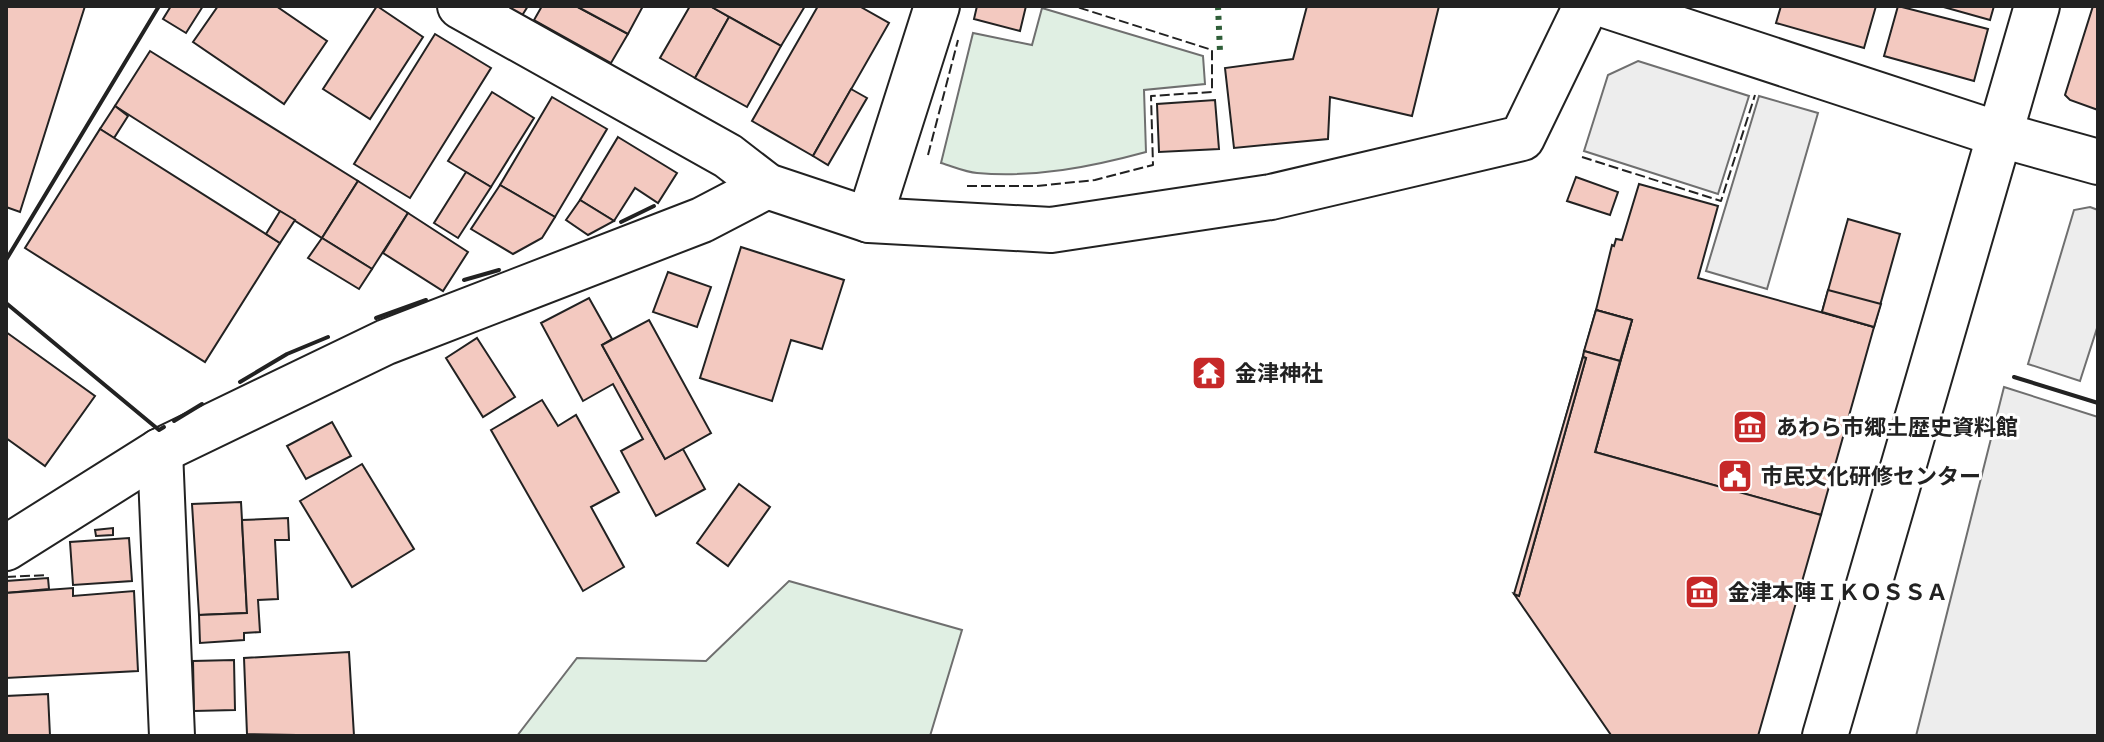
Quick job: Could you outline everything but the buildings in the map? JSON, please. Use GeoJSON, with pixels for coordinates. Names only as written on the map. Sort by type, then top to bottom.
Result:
{"type":"FeatureCollection","features":[{"type":"Feature","properties":{"kind":"street"},"geometry":{"type":"LineString","coordinates":[[460,6],[728,156],[767,186],[869,220],[1051,230],[1271,197],[1522,138],[1586,6]]}},
{"type":"Feature","properties":{"kind":"street"},"geometry":{"type":"LineString","coordinates":[[869,220],[937,6]]}},
{"type":"Feature","properties":{"kind":"street"},"geometry":{"type":"LineString","coordinates":[[1608,6],[2001,135],[2098,162]]}},
{"type":"Feature","properties":{"kind":"street"},"geometry":{"type":"LineString","coordinates":[[1825,736],[2037,6]]}},
{"type":"Feature","properties":{"kind":"street"},"geometry":{"type":"LineString","coordinates":[[6,548],[160,451],[386,342],[702,220],[767,186]]}},
{"type":"Feature","properties":{"kind":"street"},"geometry":{"type":"LineString","coordinates":[[160,451],[172,736]]}},
{"type":"Feature","properties":{"kind":"green space"},"geometry":{"type":"Polygon","coordinates":[[[1042,8],[1203,56],[1205,84],[1144,90],[1146,152],[1084,167],[1041,173],[972,172],[941,163],[973,33],[1032,45],[1042,8]]]}},
{"type":"Feature","properties":{"kind":"green space"},"geometry":{"type":"Polygon","coordinates":[[[789,581],[962,630],[930,736],[517,736],[577,658],[706,661],[789,581]]]}},
{"type":"Feature","properties":{"kind":"shaded area"},"geometry":{"type":"Polygon","coordinates":[[[1638,61],[1749,96],[1718,194],[1584,151],[1608,75],[1638,61]]]}},
{"type":"Feature","properties":{"kind":"shaded area"},"geometry":{"type":"Polygon","coordinates":[[[1759,96],[1818,113],[1767,289],[1706,271],[1759,96]]]}},
{"type":"Feature","properties":{"kind":"shaded area"},"geometry":{"type":"Polygon","coordinates":[[[2090,207],[2098,210],[2098,325],[2080,381],[2028,364],[2074,210],[2090,207]]]}},
{"type":"Feature","properties":{"kind":"shaded area"},"geometry":{"type":"Polygon","coordinates":[[[2004,387],[2098,417],[2098,736],[1916,736],[2004,387]]]}},
{"type":"Feature","properties":{"kind":"hedge"},"geometry":{"type":"LineString","coordinates":[[1218,6],[1220,52]]}},
{"type":"Feature","properties":{"kind":"fence"},"geometry":{"type":"LineString","coordinates":[[967,186],[1036,186],[1095,180],[1153,165],[1151,96],[1212,92],[1212,50],[1074,6]]}},
{"type":"Feature","properties":{"kind":"fence"},"geometry":{"type":"LineString","coordinates":[[928,155],[958,40]]}},
{"type":"Feature","properties":{"kind":"fence"},"geometry":{"type":"LineString","coordinates":[[1582,157],[1721,201],[1755,95]]}},
{"type":"Feature","properties":{"kind":"fence"},"geometry":{"type":"LineString","coordinates":[[6,577],[48,575]]}},
{"type":"Feature","properties":{"kind":"wall"},"geometry":{"type":"LineString","coordinates":[[6,260],[159,6]]}},
{"type":"Feature","properties":{"kind":"wall"},"geometry":{"type":"LineString","coordinates":[[621,222],[654,206]]}},
{"type":"Feature","properties":{"kind":"wall"},"geometry":{"type":"LineString","coordinates":[[464,280],[499,270]]}},
{"type":"Feature","properties":{"kind":"wall"},"geometry":{"type":"LineString","coordinates":[[376,318],[426,300]]}},
{"type":"Feature","properties":{"kind":"wall"},"geometry":{"type":"LineString","coordinates":[[6,303],[159,430],[164,427]]}},
{"type":"Feature","properties":{"kind":"wall"},"geometry":{"type":"LineString","coordinates":[[240,382],[287,354],[328,337]]}},
{"type":"Feature","properties":{"kind":"wall"},"geometry":{"type":"LineString","coordinates":[[2014,377],[2098,403]]}},
{"type":"Feature","properties":{"kind":"wall"},"geometry":{"type":"LineString","coordinates":[[174,421],[202,404]]}},
{"type":"Feature","properties":{"kind":"place","name":"金津神社"},"geometry":{"type":"Point","coordinates":[1209,373]}},
{"type":"Feature","properties":{"kind":"place","name":"あわら市郷土歴史資料館"},"geometry":{"type":"Point","coordinates":[1750,427]}},
{"type":"Feature","properties":{"kind":"place","name":"市民文化研修センター"},"geometry":{"type":"Point","coordinates":[1735,476]}},
{"type":"Feature","properties":{"kind":"place","name":"金津本陣ＩＫＯＳＳＡ"},"geometry":{"type":"Point","coordinates":[1702,592]}}]}
